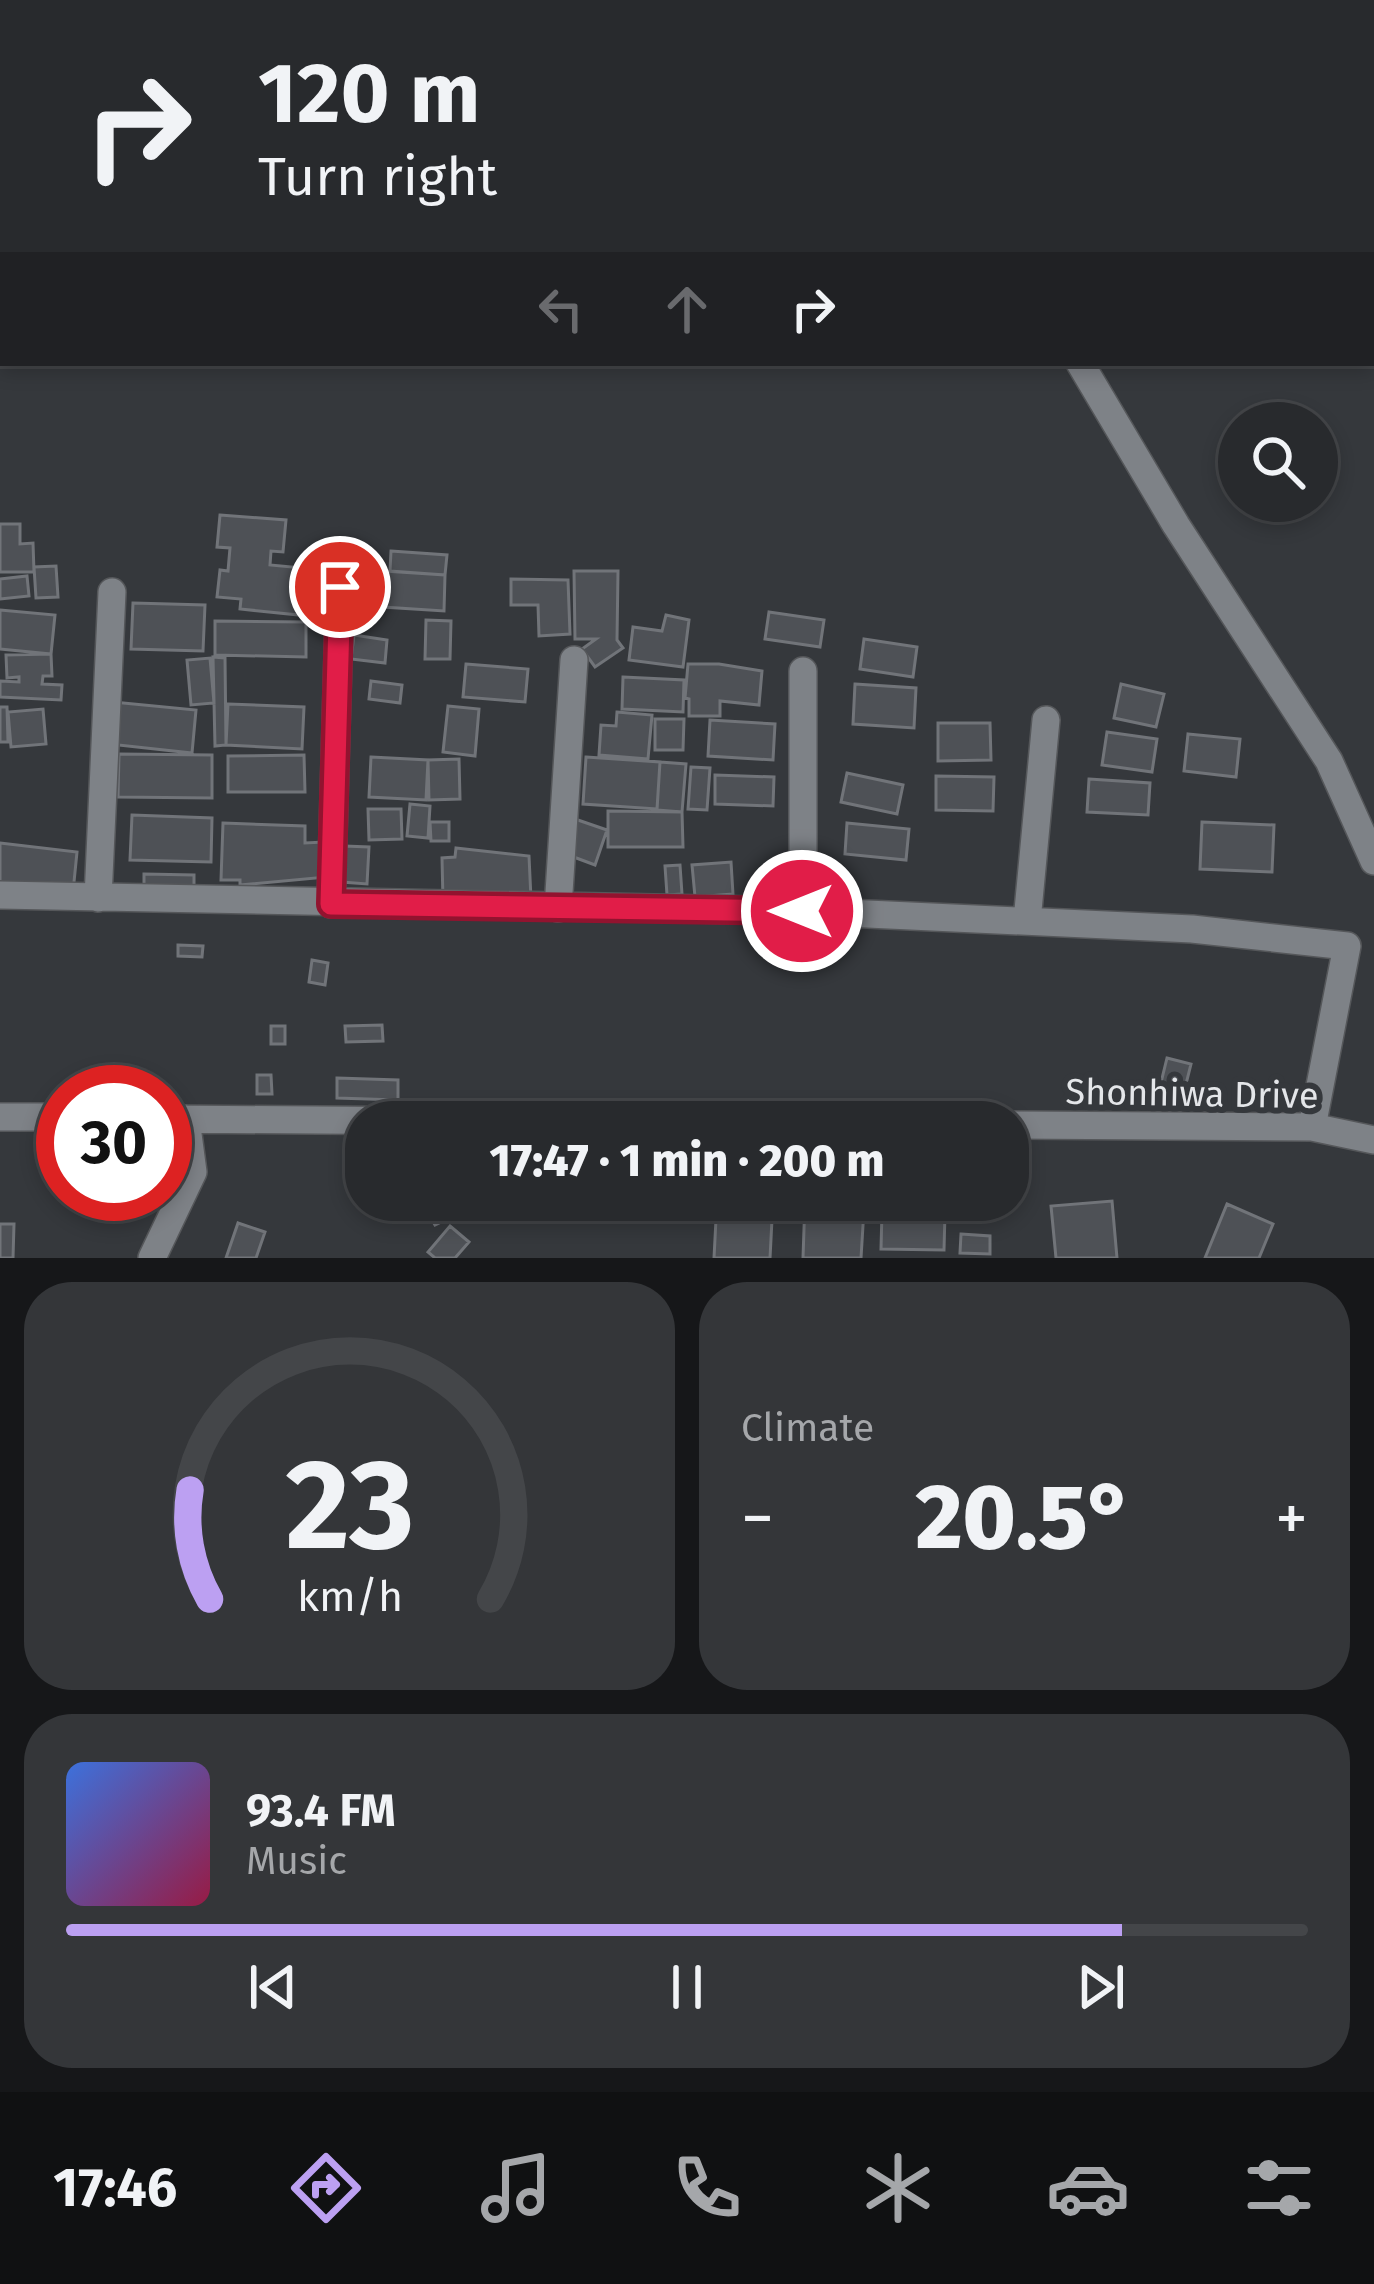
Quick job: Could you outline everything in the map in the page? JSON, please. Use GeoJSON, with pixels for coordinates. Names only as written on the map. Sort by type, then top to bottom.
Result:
{"type":"FeatureCollection","features":[{"type":"Feature","properties":{"kind":"street"},"geometry":{"type":"LineString","coordinates":[[1082,366],[1176,525],[1329,760],[1374,861]]}},
{"type":"Feature","properties":{"kind":"street"},"geometry":{"type":"LineString","coordinates":[[331,904],[340,587]]}},
{"type":"Feature","properties":{"kind":"street"},"geometry":{"type":"LineString","coordinates":[[98,898],[112,592]]}},
{"type":"Feature","properties":{"kind":"street"},"geometry":{"type":"LineString","coordinates":[[558,908],[574,660]]}},
{"type":"Feature","properties":{"kind":"street"},"geometry":{"type":"LineString","coordinates":[[802,911],[803,670]]}},
{"type":"Feature","properties":{"kind":"street"},"geometry":{"type":"LineString","coordinates":[[1027,921],[1046,720]]}},
{"type":"Feature","properties":{"kind":"street"},"geometry":{"type":"LineString","coordinates":[[0,895],[802,911],[1192,929],[1360,945],[1312,1127]]}},
{"type":"Feature","properties":{"kind":"street"},"geometry":{"type":"LineString","coordinates":[[0,1117],[36,1118]]}},
{"type":"Feature","properties":{"kind":"street"},"geometry":{"type":"LineString","coordinates":[[192,1119],[345,1120]]}},
{"type":"Feature","properties":{"kind":"street","name":"Shonhiwa Drive"},"geometry":{"type":"LineString","coordinates":[[1029,1125],[1312,1127],[1374,1139]]}},
{"type":"Feature","properties":{"kind":"street"},"geometry":{"type":"LineString","coordinates":[[152,1258],[170,1221]]}},
{"type":"Feature","properties":{"kind":"building"},"geometry":{"type":"Polygon","coordinates":[[[220,515],[286,520],[283,552],[271,551],[270,565],[303,568],[299,615],[240,609],[241,599],[217,597],[220,570],[228,571],[230,548],[217,547],[220,515]]]}},
{"type":"Feature","properties":{"kind":"building"},"geometry":{"type":"Polygon","coordinates":[[[0,524],[20,524],[20,544],[33,543],[34,572],[0,572],[0,524]]]}},
{"type":"Feature","properties":{"kind":"building"},"geometry":{"type":"Polygon","coordinates":[[[391,551],[447,555],[445,575],[390,571],[391,551]]]}},
{"type":"Feature","properties":{"kind":"building"},"geometry":{"type":"Polygon","coordinates":[[[56,566],[58,597],[36,598],[34,567],[56,566]]]}},
{"type":"Feature","properties":{"kind":"building"},"geometry":{"type":"Polygon","coordinates":[[[384,571],[445,575],[444,611],[383,607],[384,571]]]}},
{"type":"Feature","properties":{"kind":"building"},"geometry":{"type":"Polygon","coordinates":[[[574,571],[618,571],[617,640],[623,648],[595,667],[582,649],[596,639],[575,639],[574,571]]]}},
{"type":"Feature","properties":{"kind":"building"},"geometry":{"type":"Polygon","coordinates":[[[370,575],[383,589],[362,609],[350,595],[370,575]]]}},
{"type":"Feature","properties":{"kind":"building"},"geometry":{"type":"Polygon","coordinates":[[[27,576],[29,596],[0,599],[0,579],[27,576]]]}},
{"type":"Feature","properties":{"kind":"building"},"geometry":{"type":"Polygon","coordinates":[[[511,579],[568,580],[570,634],[539,636],[538,605],[511,605],[511,579]]]}},
{"type":"Feature","properties":{"kind":"building"},"geometry":{"type":"Polygon","coordinates":[[[133,603],[205,605],[203,651],[131,649],[133,603]]]}},
{"type":"Feature","properties":{"kind":"building"},"geometry":{"type":"Polygon","coordinates":[[[0,610],[55,615],[51,654],[0,649],[0,610]]]}},
{"type":"Feature","properties":{"kind":"building"},"geometry":{"type":"Polygon","coordinates":[[[769,612],[824,620],[820,647],[765,639],[769,612]]]}},
{"type":"Feature","properties":{"kind":"building"},"geometry":{"type":"Polygon","coordinates":[[[666,615],[689,620],[683,667],[629,660],[633,627],[662,631],[666,615]]]}},
{"type":"Feature","properties":{"kind":"building"},"geometry":{"type":"Polygon","coordinates":[[[426,620],[451,621],[450,659],[425,659],[426,620]]]}},
{"type":"Feature","properties":{"kind":"building"},"geometry":{"type":"Polygon","coordinates":[[[215,621],[306,622],[306,657],[215,655],[215,621]]]}},
{"type":"Feature","properties":{"kind":"building"},"geometry":{"type":"Polygon","coordinates":[[[354,635],[387,640],[385,663],[351,659],[354,635]]]}},
{"type":"Feature","properties":{"kind":"building"},"geometry":{"type":"Polygon","coordinates":[[[864,639],[917,647],[913,677],[860,669],[864,639]]]}},
{"type":"Feature","properties":{"kind":"building"},"geometry":{"type":"Polygon","coordinates":[[[51,654],[52,676],[43,676],[42,684],[62,685],[61,700],[0,697],[0,681],[19,682],[19,677],[7,678],[6,655],[51,654]]]}},
{"type":"Feature","properties":{"kind":"building"},"geometry":{"type":"Polygon","coordinates":[[[213,657],[225,658],[226,745],[215,746],[213,657]]]}},
{"type":"Feature","properties":{"kind":"building"},"geometry":{"type":"Polygon","coordinates":[[[210,658],[214,703],[191,705],[187,660],[210,658]]]}},
{"type":"Feature","properties":{"kind":"building"},"geometry":{"type":"Polygon","coordinates":[[[466,664],[528,669],[525,702],[463,697],[466,664]]]}},
{"type":"Feature","properties":{"kind":"building"},"geometry":{"type":"Polygon","coordinates":[[[688,664],[762,671],[759,705],[720,701],[720,716],[689,716],[689,699],[685,698],[688,664]]]}},
{"type":"Feature","properties":{"kind":"building"},"geometry":{"type":"Polygon","coordinates":[[[623,677],[684,680],[683,712],[622,709],[623,677]]]}},
{"type":"Feature","properties":{"kind":"building"},"geometry":{"type":"Polygon","coordinates":[[[371,681],[402,685],[400,703],[369,699],[371,681]]]}},
{"type":"Feature","properties":{"kind":"building"},"geometry":{"type":"Polygon","coordinates":[[[855,684],[916,688],[914,728],[853,724],[855,684]]]}},
{"type":"Feature","properties":{"kind":"building"},"geometry":{"type":"Polygon","coordinates":[[[1121,684],[1164,694],[1156,727],[1114,718],[1121,684]]]}},
{"type":"Feature","properties":{"kind":"building"},"geometry":{"type":"Polygon","coordinates":[[[113,702],[196,710],[192,753],[109,744],[113,702]]]}},
{"type":"Feature","properties":{"kind":"building"},"geometry":{"type":"Polygon","coordinates":[[[228,704],[304,707],[302,749],[226,745],[228,704]]]}},
{"type":"Feature","properties":{"kind":"building"},"geometry":{"type":"Polygon","coordinates":[[[448,706],[479,709],[475,756],[443,752],[448,706]]]}},
{"type":"Feature","properties":{"kind":"building"},"geometry":{"type":"Polygon","coordinates":[[[0,707],[7,707],[8,742],[0,742],[0,707]]]}},
{"type":"Feature","properties":{"kind":"building"},"geometry":{"type":"Polygon","coordinates":[[[43,709],[46,744],[11,747],[8,712],[43,709]]]}},
{"type":"Feature","properties":{"kind":"building"},"geometry":{"type":"Polygon","coordinates":[[[617,712],[652,715],[648,759],[599,755],[601,725],[616,726],[617,712]]]}},
{"type":"Feature","properties":{"kind":"building"},"geometry":{"type":"Polygon","coordinates":[[[655,719],[684,719],[683,750],[655,750],[655,719]]]}},
{"type":"Feature","properties":{"kind":"building"},"geometry":{"type":"Polygon","coordinates":[[[710,720],[775,724],[773,760],[708,756],[710,720]]]}},
{"type":"Feature","properties":{"kind":"building"},"geometry":{"type":"Polygon","coordinates":[[[938,723],[990,723],[991,760],[938,761],[938,723]]]}},
{"type":"Feature","properties":{"kind":"building"},"geometry":{"type":"Polygon","coordinates":[[[1107,732],[1157,739],[1152,772],[1102,765],[1107,732]]]}},
{"type":"Feature","properties":{"kind":"building"},"geometry":{"type":"Polygon","coordinates":[[[1188,734],[1240,739],[1236,777],[1184,771],[1188,734]]]}},
{"type":"Feature","properties":{"kind":"building"},"geometry":{"type":"Polygon","coordinates":[[[119,754],[212,755],[212,798],[118,797],[119,754]]]}},
{"type":"Feature","properties":{"kind":"building"},"geometry":{"type":"Polygon","coordinates":[[[304,755],[305,792],[228,792],[228,756],[304,755]]]}},
{"type":"Feature","properties":{"kind":"building"},"geometry":{"type":"Polygon","coordinates":[[[371,757],[428,760],[426,800],[369,797],[371,757]]]}},
{"type":"Feature","properties":{"kind":"building"},"geometry":{"type":"Polygon","coordinates":[[[586,757],[660,762],[657,809],[583,804],[586,757]]]}},
{"type":"Feature","properties":{"kind":"building"},"geometry":{"type":"Polygon","coordinates":[[[459,759],[460,799],[429,800],[428,760],[459,759]]]}},
{"type":"Feature","properties":{"kind":"building"},"geometry":{"type":"Polygon","coordinates":[[[660,762],[686,764],[682,812],[657,810],[660,762]]]}},
{"type":"Feature","properties":{"kind":"building"},"geometry":{"type":"Polygon","coordinates":[[[691,767],[710,768],[707,810],[688,809],[691,767]]]}},
{"type":"Feature","properties":{"kind":"building"},"geometry":{"type":"Polygon","coordinates":[[[847,773],[903,785],[897,814],[841,802],[847,773]]]}},
{"type":"Feature","properties":{"kind":"building"},"geometry":{"type":"Polygon","coordinates":[[[715,775],[774,777],[773,806],[715,804],[715,775]]]}},
{"type":"Feature","properties":{"kind":"building"},"geometry":{"type":"Polygon","coordinates":[[[936,776],[994,777],[993,811],[936,810],[936,776]]]}},
{"type":"Feature","properties":{"kind":"building"},"geometry":{"type":"Polygon","coordinates":[[[1089,779],[1150,783],[1148,815],[1087,812],[1089,779]]]}},
{"type":"Feature","properties":{"kind":"building"},"geometry":{"type":"Polygon","coordinates":[[[410,804],[430,806],[428,838],[407,836],[410,804]]]}},
{"type":"Feature","properties":{"kind":"building"},"geometry":{"type":"Polygon","coordinates":[[[368,809],[401,809],[402,839],[369,840],[368,809]]]}},
{"type":"Feature","properties":{"kind":"building"},"geometry":{"type":"Polygon","coordinates":[[[608,811],[682,812],[683,847],[608,847],[608,811]]]}},
{"type":"Feature","properties":{"kind":"building"},"geometry":{"type":"Polygon","coordinates":[[[132,815],[212,818],[211,862],[130,860],[132,815]]]}},
{"type":"Feature","properties":{"kind":"building"},"geometry":{"type":"Polygon","coordinates":[[[575,819],[607,830],[595,865],[563,853],[575,819]]]}},
{"type":"Feature","properties":{"kind":"building"},"geometry":{"type":"Polygon","coordinates":[[[430,822],[449,822],[449,841],[431,841],[430,822]]]}},
{"type":"Feature","properties":{"kind":"building"},"geometry":{"type":"Polygon","coordinates":[[[1202,822],[1274,825],[1272,872],[1200,869],[1202,822]]]}},
{"type":"Feature","properties":{"kind":"building"},"geometry":{"type":"Polygon","coordinates":[[[223,823],[305,826],[305,843],[324,842],[327,877],[240,885],[240,880],[221,880],[223,823]]]}},
{"type":"Feature","properties":{"kind":"building"},"geometry":{"type":"Polygon","coordinates":[[[847,823],[909,829],[906,860],[845,854],[847,823]]]}},
{"type":"Feature","properties":{"kind":"building"},"geometry":{"type":"Polygon","coordinates":[[[0,843],[77,852],[73,892],[0,883],[0,843]]]}},
{"type":"Feature","properties":{"kind":"building"},"geometry":{"type":"Polygon","coordinates":[[[344,846],[369,847],[367,884],[342,882],[344,846]]]}},
{"type":"Feature","properties":{"kind":"building"},"geometry":{"type":"Polygon","coordinates":[[[456,848],[529,856],[531,899],[443,901],[442,858],[455,857],[456,848]]]}},
{"type":"Feature","properties":{"kind":"building"},"geometry":{"type":"Polygon","coordinates":[[[731,862],[733,894],[695,897],[692,865],[731,862]]]}},
{"type":"Feature","properties":{"kind":"building"},"geometry":{"type":"Polygon","coordinates":[[[680,865],[682,894],[667,895],[665,866],[680,865]]]}},
{"type":"Feature","properties":{"kind":"building"},"geometry":{"type":"Polygon","coordinates":[[[144,874],[194,875],[194,889],[144,888],[144,874]]]}},
{"type":"Feature","properties":{"kind":"building"},"geometry":{"type":"Polygon","coordinates":[[[178,945],[203,946],[202,957],[178,956],[178,945]]]}},
{"type":"Feature","properties":{"kind":"building"},"geometry":{"type":"Polygon","coordinates":[[[312,960],[328,963],[325,985],[309,982],[312,960]]]}},
{"type":"Feature","properties":{"kind":"building"},"geometry":{"type":"Polygon","coordinates":[[[382,1025],[383,1041],[346,1042],[345,1026],[382,1025]]]}},
{"type":"Feature","properties":{"kind":"building"},"geometry":{"type":"Polygon","coordinates":[[[271,1026],[285,1026],[285,1044],[271,1044],[271,1026]]]}},
{"type":"Feature","properties":{"kind":"building"},"geometry":{"type":"Polygon","coordinates":[[[1167,1058],[1191,1064],[1180,1108],[1156,1103],[1167,1058]]]}},
{"type":"Feature","properties":{"kind":"building"},"geometry":{"type":"Polygon","coordinates":[[[257,1075],[271,1075],[272,1094],[257,1094],[257,1075]]]}},
{"type":"Feature","properties":{"kind":"building"},"geometry":{"type":"Polygon","coordinates":[[[337,1078],[398,1080],[398,1100],[337,1098],[337,1078]]]}},
{"type":"Feature","properties":{"kind":"building"},"geometry":{"type":"Polygon","coordinates":[[[1112,1201],[1117,1258],[1056,1258],[1051,1206],[1112,1201]]]}},
{"type":"Feature","properties":{"kind":"building"},"geometry":{"type":"Polygon","coordinates":[[[1227,1204],[1273,1224],[1259,1258],[1205,1258],[1227,1204]]]}},
{"type":"Feature","properties":{"kind":"building"},"geometry":{"type":"Polygon","coordinates":[[[716,1221],[772,1221],[770,1258],[714,1258],[716,1221]]]}},
{"type":"Feature","properties":{"kind":"building"},"geometry":{"type":"Polygon","coordinates":[[[804,1221],[863,1221],[861,1258],[803,1258],[804,1221]]]}},
{"type":"Feature","properties":{"kind":"building"},"geometry":{"type":"Polygon","coordinates":[[[882,1221],[945,1221],[944,1250],[881,1249],[882,1221]]]}},
{"type":"Feature","properties":{"kind":"building"},"geometry":{"type":"Polygon","coordinates":[[[238,1223],[265,1232],[256,1258],[226,1258],[238,1223]]]}},
{"type":"Feature","properties":{"kind":"building"},"geometry":{"type":"Polygon","coordinates":[[[0,1224],[14,1224],[13,1258],[0,1258],[0,1224]]]}},
{"type":"Feature","properties":{"kind":"building"},"geometry":{"type":"Polygon","coordinates":[[[450,1226],[469,1242],[455,1258],[435,1258],[428,1252],[450,1226]]]}},
{"type":"Feature","properties":{"kind":"building"},"geometry":{"type":"Polygon","coordinates":[[[961,1234],[990,1236],[990,1254],[960,1253],[961,1234]]]}},
{"type":"Feature","properties":{"kind":"route"},"geometry":{"type":"LineString","coordinates":[[340,587],[331,904],[802,911]]}}]}
